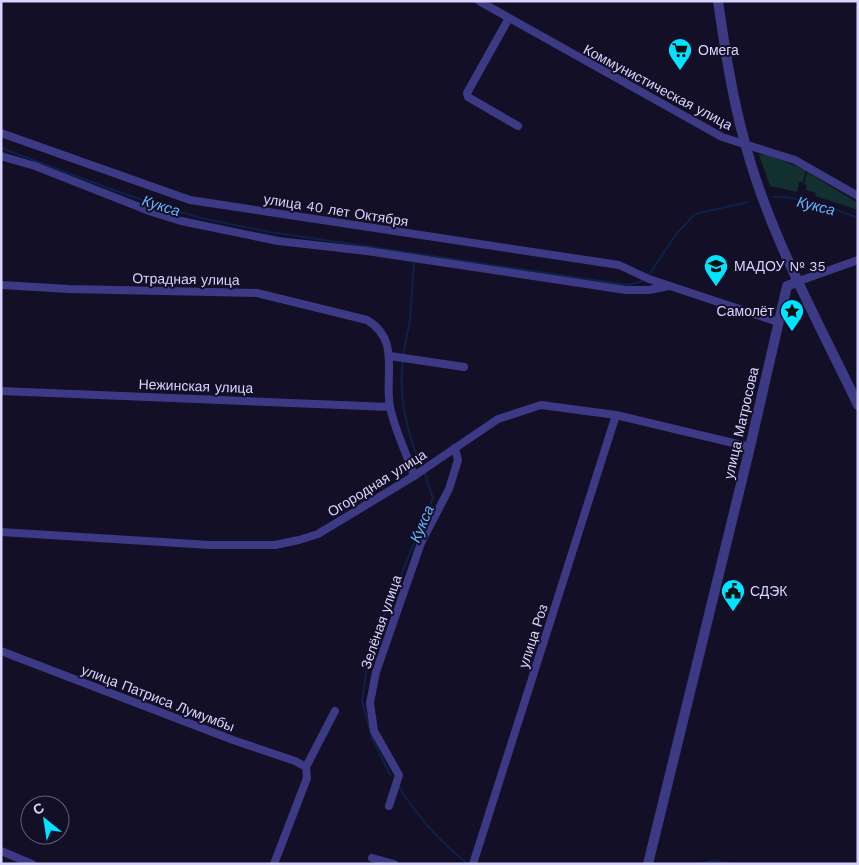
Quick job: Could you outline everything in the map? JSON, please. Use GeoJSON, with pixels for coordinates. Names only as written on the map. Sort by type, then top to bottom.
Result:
{"type":"FeatureCollection","features":[{"type":"Feature","properties":{"kind":"street","name":"Коммунистическая улица"},"geometry":{"type":"LineString","coordinates":[[479,1],[722,137],[795,160],[858,196]]}},
{"type":"Feature","properties":{"kind":"street"},"geometry":{"type":"LineString","coordinates":[[718,1],[731,86],[745,144],[766,209],[858,406]]}},
{"type":"Feature","properties":{"kind":"street"},"geometry":{"type":"LineString","coordinates":[[508,18],[468,93],[468,97],[518,126]]}},
{"type":"Feature","properties":{"kind":"street","name":"улица 40 лет Октября"},"geometry":{"type":"LineString","coordinates":[[1,133],[190,200],[619,265],[646,278],[673,285],[778,322]]}},
{"type":"Feature","properties":{"kind":"street"},"geometry":{"type":"LineString","coordinates":[[1,156],[35,166],[152,212],[181,221],[278,241],[367,251],[626,290],[649,290],[673,285]]}},
{"type":"Feature","properties":{"kind":"street"},"geometry":{"type":"LineString","coordinates":[[799,281],[858,260]]}},
{"type":"Feature","properties":{"kind":"street","name":"улица Матросова"},"geometry":{"type":"LineString","coordinates":[[648,864],[750,447],[787,286],[799,281]]}},
{"type":"Feature","properties":{"kind":"street","name":"Отрадная улица"},"geometry":{"type":"LineString","coordinates":[[1,285],[69,289],[257,293],[367,320],[376,326],[384,338],[390,356]]}},
{"type":"Feature","properties":{"kind":"street"},"geometry":{"type":"LineString","coordinates":[[417,474],[390,407],[390,356],[464,367]]}},
{"type":"Feature","properties":{"kind":"street","name":"Нежинская улица"},"geometry":{"type":"LineString","coordinates":[[1,391],[390,407]]}},
{"type":"Feature","properties":{"kind":"street","name":"Огородная улица"},"geometry":{"type":"LineString","coordinates":[[1,532],[210,545],[275,545],[318,534],[417,474],[498,419],[541,405],[616,415],[750,447]]}},
{"type":"Feature","properties":{"kind":"street","name":"улица Роз"},"geometry":{"type":"LineString","coordinates":[[473,864],[616,415]]}},
{"type":"Feature","properties":{"kind":"street","name":"Зелёная улица"},"geometry":{"type":"LineString","coordinates":[[389,806],[399,775],[374,731],[370,703],[376,672],[421,544],[449,489],[458,460],[455,448]]}},
{"type":"Feature","properties":{"kind":"street","name":"улица Патриса Лумумбы"},"geometry":{"type":"LineString","coordinates":[[1,651],[233,740],[295,761],[306,767]]}},
{"type":"Feature","properties":{"kind":"street"},"geometry":{"type":"LineString","coordinates":[[274,864],[307,778],[306,767],[335,711]]}},
{"type":"Feature","properties":{"kind":"street"},"geometry":{"type":"LineString","coordinates":[[1,851],[32,864]]}},
{"type":"Feature","properties":{"kind":"street"},"geometry":{"type":"LineString","coordinates":[[372,858],[394,864]]}},
{"type":"Feature","properties":{"kind":"green space"},"geometry":{"type":"Polygon","coordinates":[[[766,154],[806,170],[803,182],[799,182],[797,192],[770,186],[759,155],[766,154]]]}},
{"type":"Feature","properties":{"kind":"green space"},"geometry":{"type":"Polygon","coordinates":[[[807,172],[858,203],[858,210],[815,196],[816,193],[806,190],[807,185],[804,184],[807,172]]]}},
{"type":"Feature","properties":{"kind":"waterway","name":"Кукса"},"geometry":{"type":"LineString","coordinates":[[1,148],[124,194],[201,218],[270,232],[629,285],[645,280]]}},
{"type":"Feature","properties":{"kind":"waterway","name":"Кукса"},"geometry":{"type":"LineString","coordinates":[[773,197],[794,198],[858,218]]}},
{"type":"Feature","properties":{"kind":"waterway","name":"Кукса"},"geometry":{"type":"LineString","coordinates":[[648,276],[677,233],[695,214],[748,202]]}},
{"type":"Feature","properties":{"kind":"waterway","name":"Кукса"},"geometry":{"type":"LineString","coordinates":[[403,355],[410,319],[414,263]]}},
{"type":"Feature","properties":{"kind":"waterway","name":"Кукса"},"geometry":{"type":"LineString","coordinates":[[403,360],[402,387],[405,415],[412,442],[422,467]]}},
{"type":"Feature","properties":{"kind":"waterway","name":"Кукса"},"geometry":{"type":"LineString","coordinates":[[391,776],[372,738],[362,701],[367,667],[374,640],[433,498],[424,471]]}},
{"type":"Feature","properties":{"kind":"waterway","name":"Кукса"},"geometry":{"type":"LineString","coordinates":[[399,787],[430,829],[468,864]]}},
{"type":"Feature","properties":{"kind":"waterway","name":"Кукса"},"geometry":{"type":"LineString","coordinates":[[699,864],[714,861],[733,864]]}},
{"type":"Feature","properties":{"kind":"place","name":"Омега"},"geometry":{"type":"Point","coordinates":[680,71]}},
{"type":"Feature","properties":{"kind":"place","name":"МАДОУ № 35"},"geometry":{"type":"Point","coordinates":[716,287]}},
{"type":"Feature","properties":{"kind":"place","name":"Самолёт"},"geometry":{"type":"Point","coordinates":[792,332]}},
{"type":"Feature","properties":{"kind":"place","name":"СДЭК"},"geometry":{"type":"Point","coordinates":[733,612]}}]}
